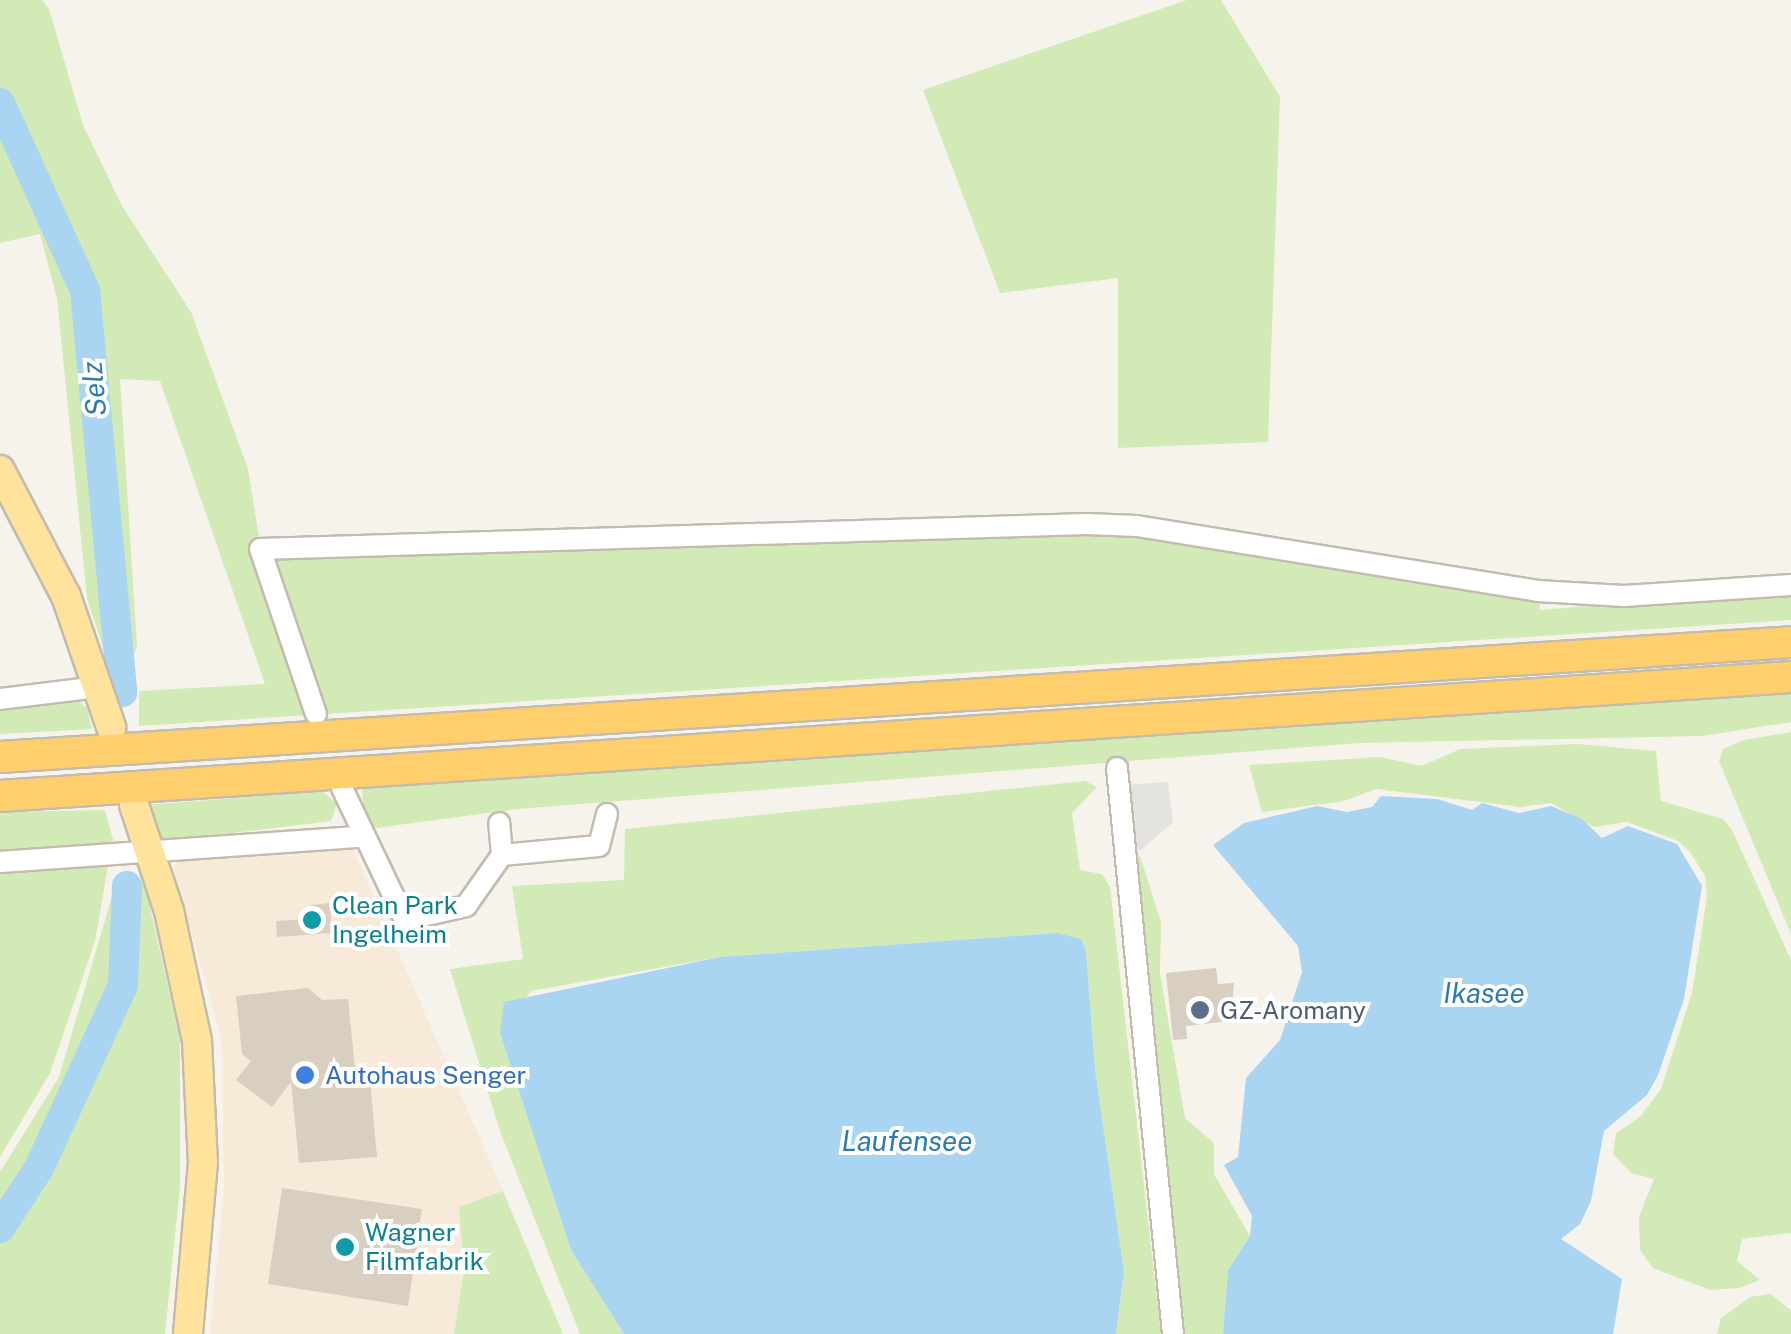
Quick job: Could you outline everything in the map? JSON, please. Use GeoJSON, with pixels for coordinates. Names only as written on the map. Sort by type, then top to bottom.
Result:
{"type":"FeatureCollection","features":[{"type":"Feature","properties":{"kind":"highway"},"geometry":{"type":"LineString","coordinates":[[0,757],[1791,642]]}},
{"type":"Feature","properties":{"kind":"highway"},"geometry":{"type":"LineString","coordinates":[[0,796],[1791,677]]}},
{"type":"Feature","properties":{"kind":"main road"},"geometry":{"type":"LineString","coordinates":[[2,476],[66,596],[111,727]]}},
{"type":"Feature","properties":{"kind":"main road"},"geometry":{"type":"LineString","coordinates":[[134,805],[186,980],[204,1113],[188,1334]]}},
{"type":"Feature","properties":{"kind":"street"},"geometry":{"type":"LineString","coordinates":[[316,714],[260,549],[1120,525],[1538,591],[1624,596],[1791,585]]}},
{"type":"Feature","properties":{"kind":"street"},"geometry":{"type":"LineString","coordinates":[[0,699],[98,687]]}},
{"type":"Feature","properties":{"kind":"street"},"geometry":{"type":"LineString","coordinates":[[1117,768],[1173,1334]]}},
{"type":"Feature","properties":{"kind":"street"},"geometry":{"type":"LineString","coordinates":[[342,788],[362,837],[405,920],[466,906],[502,854],[500,824]]}},
{"type":"Feature","properties":{"kind":"street"},"geometry":{"type":"LineString","coordinates":[[502,854],[599,846],[606,814]]}},
{"type":"Feature","properties":{"kind":"street"},"geometry":{"type":"LineString","coordinates":[[0,862],[362,837]]}},
{"type":"Feature","properties":{"kind":"shaded area"},"geometry":{"type":"Polygon","coordinates":[[[1168,782],[1173,822],[1141,850],[1125,851],[1119,785],[1168,782]]]}},
{"type":"Feature","properties":{"kind":"shaded area"},"geometry":{"type":"Polygon","coordinates":[[[352,847],[503,1191],[459,1207],[464,1270],[454,1334],[210,1334],[224,1191],[222,1041],[173,869],[178,859],[352,847]]]}},
{"type":"Feature","properties":{"kind":"green space"},"geometry":{"type":"Polygon","coordinates":[[[0,0],[42,0],[49,9],[83,125],[122,206],[191,312],[248,469],[261,549],[1087,524],[1538,591],[1540,610],[1791,589],[1791,620],[139,726],[139,691],[265,684],[160,381],[120,379],[137,646],[122,692],[116,686],[87,599],[57,298],[40,234],[0,243],[0,0]]]}},
{"type":"Feature","properties":{"kind":"green space"},"geometry":{"type":"Polygon","coordinates":[[[1187,0],[1221,0],[1280,97],[1268,442],[1118,448],[1118,278],[1000,293],[923,90],[1187,0]]]}},
{"type":"Feature","properties":{"kind":"green space"},"geometry":{"type":"Polygon","coordinates":[[[1791,688],[1791,722],[1702,736],[1359,743],[517,809],[376,828],[363,811],[362,789],[1791,688]]]}},
{"type":"Feature","properties":{"kind":"green space"},"geometry":{"type":"Polygon","coordinates":[[[74,698],[87,708],[92,729],[0,734],[0,703],[74,698]]]}},
{"type":"Feature","properties":{"kind":"green space"},"geometry":{"type":"Polygon","coordinates":[[[1791,732],[1791,934],[1719,761],[1723,749],[1744,740],[1791,732]]]}},
{"type":"Feature","properties":{"kind":"green space"},"geometry":{"type":"Polygon","coordinates":[[[1577,744],[1656,751],[1661,801],[1723,819],[1732,830],[1791,960],[1791,1233],[1742,1239],[1737,1261],[1760,1280],[1739,1288],[1710,1290],[1653,1268],[1640,1250],[1639,1217],[1654,1179],[1631,1173],[1613,1154],[1616,1133],[1640,1117],[1661,1089],[1692,993],[1707,897],[1705,876],[1690,852],[1678,841],[1627,822],[1594,827],[1551,803],[1520,807],[1376,789],[1344,801],[1262,812],[1249,765],[1380,757],[1422,766],[1460,749],[1577,744]]]}},
{"type":"Feature","properties":{"kind":"green space"},"geometry":{"type":"Polygon","coordinates":[[[1085,781],[1097,787],[1072,813],[1080,870],[1102,874],[1110,887],[1161,1334],[1116,1334],[1124,1272],[1095,1069],[1086,951],[1081,939],[1058,933],[720,957],[531,991],[500,1033],[571,1250],[624,1334],[580,1334],[500,1131],[450,969],[523,959],[512,886],[624,880],[625,829],[1085,781]]]}},
{"type":"Feature","properties":{"kind":"green space"},"geometry":{"type":"Polygon","coordinates":[[[322,791],[337,804],[331,821],[167,841],[156,836],[145,805],[322,791]]]}},
{"type":"Feature","properties":{"kind":"green space"},"geometry":{"type":"Polygon","coordinates":[[[105,810],[115,847],[0,855],[0,812],[105,810]]]}},
{"type":"Feature","properties":{"kind":"green space"},"geometry":{"type":"Polygon","coordinates":[[[1140,856],[1161,922],[1160,974],[1185,1118],[1214,1143],[1214,1174],[1250,1236],[1228,1270],[1223,1334],[1179,1334],[1130,862],[1140,856]]]}},
{"type":"Feature","properties":{"kind":"green space"},"geometry":{"type":"Polygon","coordinates":[[[109,860],[95,941],[50,1073],[0,1157],[0,867],[109,860]]]}},
{"type":"Feature","properties":{"kind":"green space"},"geometry":{"type":"Polygon","coordinates":[[[122,884],[145,885],[180,1039],[180,1187],[165,1334],[0,1334],[0,1172],[59,1077],[113,893],[122,884]]]}},
{"type":"Feature","properties":{"kind":"green space"},"geometry":{"type":"Polygon","coordinates":[[[503,1191],[563,1334],[454,1334],[464,1270],[459,1207],[503,1191]]]}},
{"type":"Feature","properties":{"kind":"green space"},"geometry":{"type":"Polygon","coordinates":[[[1771,1294],[1791,1311],[1791,1334],[1717,1334],[1721,1318],[1750,1297],[1771,1294]]]}},
{"type":"Feature","properties":{"kind":"water","name":"Ikasee"},"geometry":{"type":"Polygon","coordinates":[[[1381,796],[1437,799],[1472,810],[1482,803],[1519,813],[1551,806],[1582,819],[1602,838],[1628,826],[1677,844],[1702,886],[1684,999],[1658,1075],[1647,1095],[1604,1131],[1591,1201],[1580,1224],[1561,1239],[1622,1279],[1613,1334],[1223,1334],[1228,1270],[1250,1236],[1252,1216],[1224,1165],[1238,1157],[1246,1078],[1280,1040],[1302,972],[1298,946],[1213,845],[1244,823],[1317,806],[1347,812],[1372,807],[1381,796]]]}},
{"type":"Feature","properties":{"kind":"water","name":"Laufensee"},"geometry":{"type":"Polygon","coordinates":[[[1058,933],[1081,939],[1086,951],[1095,1069],[1124,1272],[1116,1334],[624,1334],[571,1250],[500,1033],[504,1002],[720,957],[1058,933]]]}},
{"type":"Feature","properties":{"kind":"building","name":"Clean Park Ingelheim"},"geometry":{"type":"Polygon","coordinates":[[[330,903],[332,933],[277,937],[276,921],[312,919],[311,905],[330,903]]]}},
{"type":"Feature","properties":{"kind":"building","name":"GZ-Aromany"},"geometry":{"type":"Polygon","coordinates":[[[1216,968],[1218,984],[1234,983],[1231,1021],[1186,1026],[1187,1039],[1173,1040],[1166,973],[1216,968]]]}},
{"type":"Feature","properties":{"kind":"building","name":"Autohaus Senger"},"geometry":{"type":"Polygon","coordinates":[[[308,988],[322,1000],[348,999],[355,1069],[369,1069],[377,1157],[299,1163],[291,1082],[272,1107],[236,1080],[251,1061],[242,1054],[236,996],[308,988]]]}},
{"type":"Feature","properties":{"kind":"building","name":"Wagner Filmfabrik"},"geometry":{"type":"Polygon","coordinates":[[[282,1188],[422,1209],[408,1306],[268,1284],[282,1188]]]}},
{"type":"Feature","properties":{"kind":"waterway","name":"Selz"},"geometry":{"type":"LineString","coordinates":[[0,103],[85,290],[122,692]]}},
{"type":"Feature","properties":{"kind":"waterway","name":"Selz"},"geometry":{"type":"LineString","coordinates":[[0,1228],[39,1168],[123,985],[127,886]]}},
{"type":"Feature","properties":{"kind":"place","name":"Clean Park Ingelheim"},"geometry":{"type":"Point","coordinates":[312,920]}},
{"type":"Feature","properties":{"kind":"place","name":"GZ-Aromany"},"geometry":{"type":"Point","coordinates":[1200,1010]}},
{"type":"Feature","properties":{"kind":"place","name":"Autohaus Senger"},"geometry":{"type":"Point","coordinates":[305,1075]}},
{"type":"Feature","properties":{"kind":"place","name":"Wagner Filmfabrik"},"geometry":{"type":"Point","coordinates":[345,1247]}}]}
